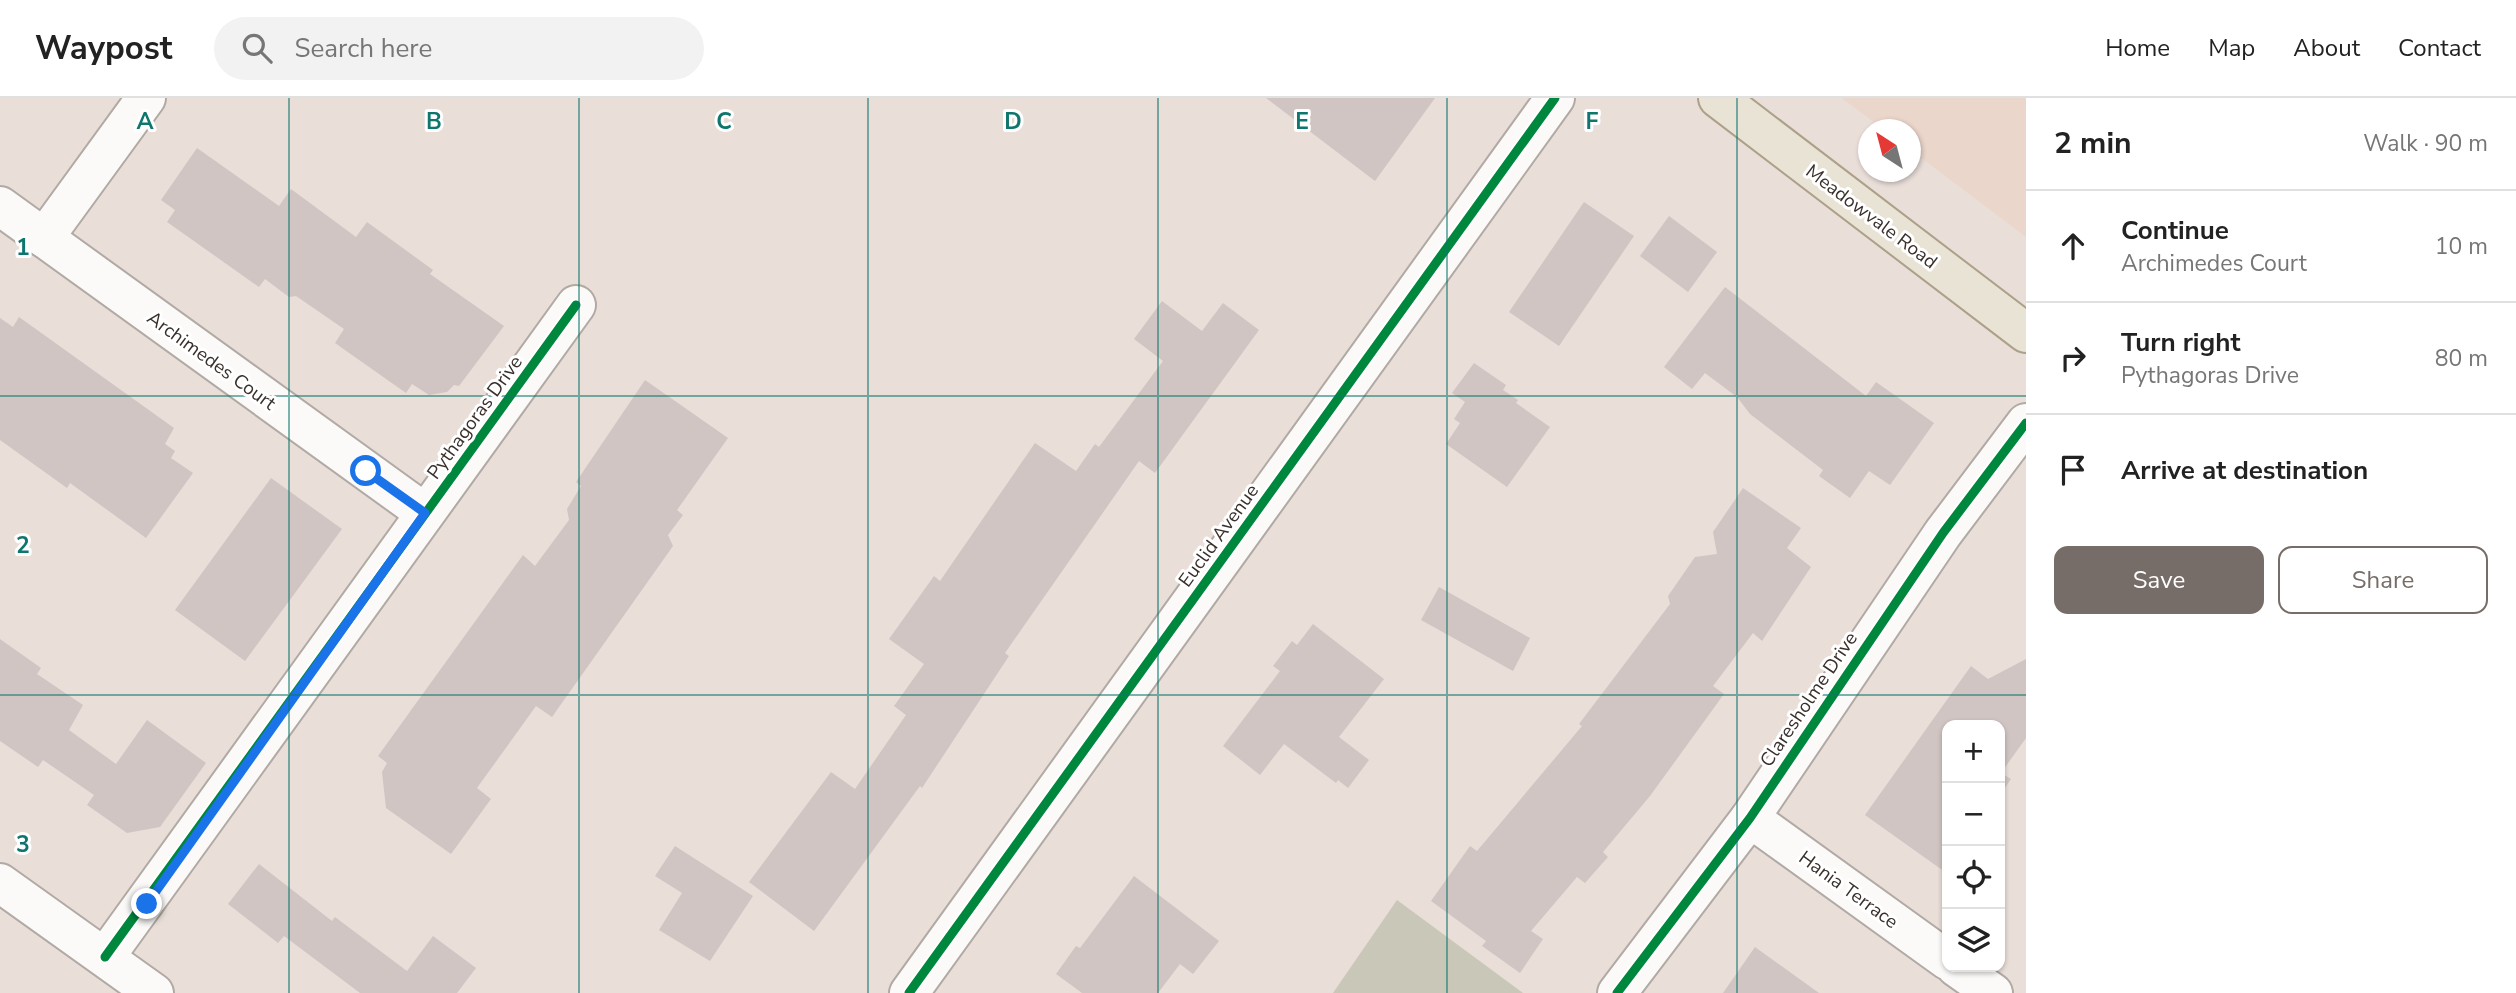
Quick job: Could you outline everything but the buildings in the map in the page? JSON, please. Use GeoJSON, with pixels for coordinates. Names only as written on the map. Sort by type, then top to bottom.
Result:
{"type":"FeatureCollection","features":[{"type":"Feature","properties":{"kind":"main road","name":"Meadowvale Road"},"geometry":{"type":"LineString","coordinates":[[1718,98],[2026,333]]}},
{"type":"Feature","properties":{"kind":"street"},"geometry":{"type":"LineString","coordinates":[[44,238],[146,98]]}},
{"type":"Feature","properties":{"kind":"street","name":"Euclid Avenue"},"geometry":{"type":"LineString","coordinates":[[909,993],[1555,98]]}},
{"type":"Feature","properties":{"kind":"street","name":"Archimedes Court"},"geometry":{"type":"LineString","coordinates":[[0,206],[425,513]]}},
{"type":"Feature","properties":{"kind":"street","name":"Pythagoras Drive"},"geometry":{"type":"LineString","coordinates":[[105,957],[576,305]]}},
{"type":"Feature","properties":{"kind":"street","name":"Claresholme Drive"},"geometry":{"type":"LineString","coordinates":[[1617,993],[1750,818],[1882,622],[2026,423]]}},
{"type":"Feature","properties":{"kind":"street","name":"Hania Terrace"},"geometry":{"type":"LineString","coordinates":[[1750,818],[1942,956]]}},
{"type":"Feature","properties":{"kind":"street"},"geometry":{"type":"LineString","coordinates":[[0,883],[154,993]]}},
{"type":"Feature","properties":{"kind":"street"},"geometry":{"type":"LineString","coordinates":[[1963,972],[1993,993]]}},
{"type":"Feature","properties":{"kind":"shaded area"},"geometry":{"type":"Polygon","coordinates":[[[1842,98],[2026,98],[2026,237],[1921,158],[1921,119],[1870,119],[1842,98]]]}},
{"type":"Feature","properties":{"kind":"shaded area"},"geometry":{"type":"Polygon","coordinates":[[[1397,900],[1523,993],[1333,993],[1397,900]]]}},
{"type":"Feature","properties":{"kind":"cycle path"},"geometry":{"type":"LineString","coordinates":[[909,993],[1555,98]]}},
{"type":"Feature","properties":{"kind":"cycle path"},"geometry":{"type":"LineString","coordinates":[[105,957],[576,305]]}},
{"type":"Feature","properties":{"kind":"cycle path"},"geometry":{"type":"LineString","coordinates":[[1617,993],[1750,818],[1943,533],[2026,423]]}},
{"type":"Feature","properties":{"kind":"route"},"geometry":{"type":"LineString","coordinates":[[147,904],[425,513],[366,471]]}}]}
